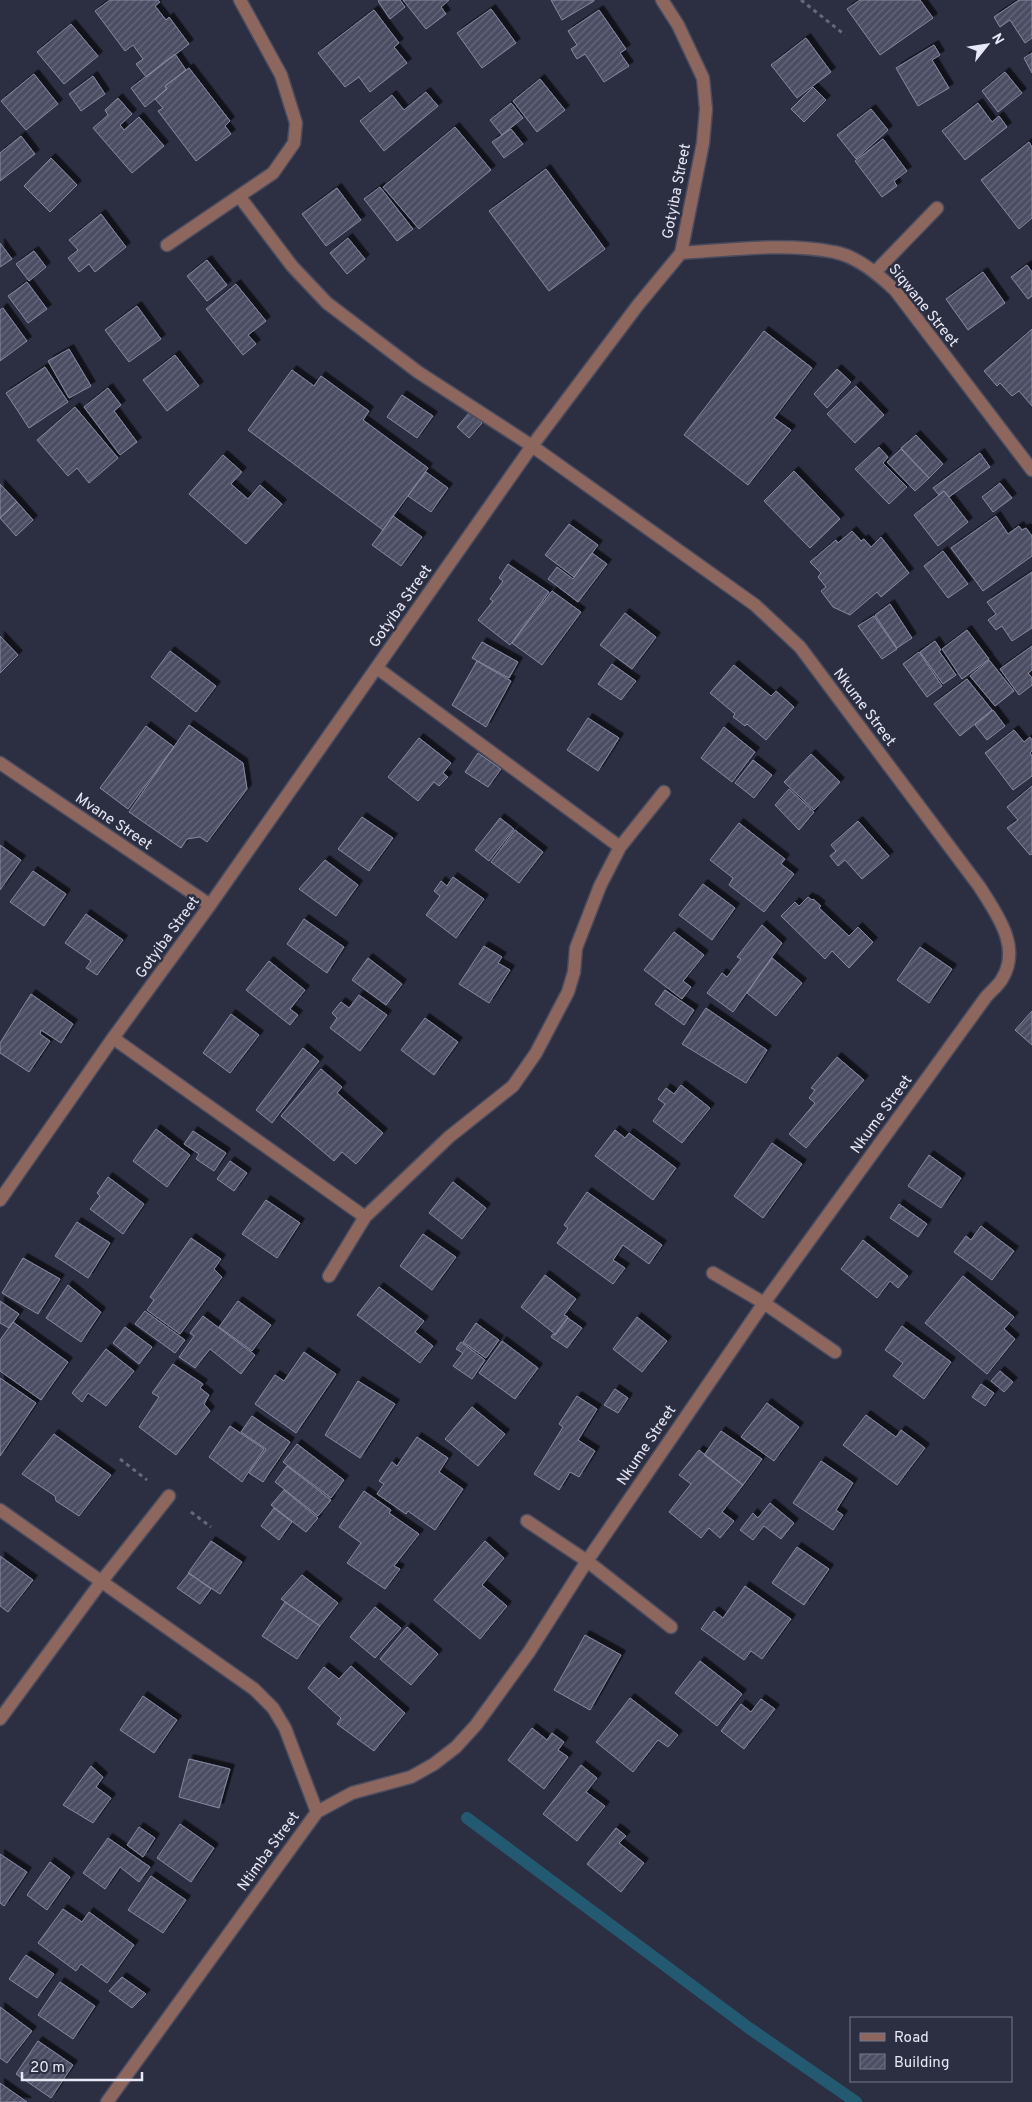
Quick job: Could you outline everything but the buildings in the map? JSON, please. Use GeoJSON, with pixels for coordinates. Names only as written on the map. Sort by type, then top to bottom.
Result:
{"type":"FeatureCollection","features":[{"type":"Feature","properties":{"kind":"street"},"geometry":{"type":"LineString","coordinates":[[167,245],[273,173],[287,157],[294,143],[296,123],[281,75],[240,0]]}},
{"type":"Feature","properties":{"kind":"street","name":"Gotyiba Street"},"geometry":{"type":"LineString","coordinates":[[0,1200],[113,1038],[210,905],[532,446],[638,305],[680,253],[703,143],[706,109],[703,78],[678,25],[662,0]]}},
{"type":"Feature","properties":{"kind":"street","name":"Nkume Street"},"geometry":{"type":"LineString","coordinates":[[239,196],[292,266],[328,303],[418,372],[532,446],[755,605],[800,647],[979,886],[998,915],[1007,938],[1010,956],[1002,979],[986,996],[764,1303],[587,1561],[529,1652],[476,1725],[456,1747],[434,1764],[412,1777],[352,1793],[317,1812]]}},
{"type":"Feature","properties":{"kind":"street"},"geometry":{"type":"LineString","coordinates":[[876,271],[937,208]]}},
{"type":"Feature","properties":{"kind":"street","name":"Siqwane Street"},"geometry":{"type":"LineString","coordinates":[[680,253],[766,247],[836,252],[876,271],[895,290],[1032,470]]}},
{"type":"Feature","properties":{"kind":"street"},"geometry":{"type":"LineString","coordinates":[[377,668],[620,847]]}},
{"type":"Feature","properties":{"kind":"street","name":"Mvane Street"},"geometry":{"type":"LineString","coordinates":[[0,763],[210,905]]}},
{"type":"Feature","properties":{"kind":"street"},"geometry":{"type":"LineString","coordinates":[[328,1276],[364,1217],[449,1137],[513,1086],[536,1053],[568,992],[574,972],[576,948],[586,918],[620,847],[664,792]]}},
{"type":"Feature","properties":{"kind":"street"},"geometry":{"type":"LineString","coordinates":[[113,1038],[364,1217]]}},
{"type":"Feature","properties":{"kind":"street"},"geometry":{"type":"LineString","coordinates":[[713,1273],[764,1303],[835,1352]]}},
{"type":"Feature","properties":{"kind":"street"},"geometry":{"type":"LineString","coordinates":[[0,1719],[101,1582],[169,1496]]}},
{"type":"Feature","properties":{"kind":"street","name":"Ntimba Street"},"geometry":{"type":"LineString","coordinates":[[0,1510],[254,1689],[273,1708],[285,1728],[317,1812],[107,2102]]}},
{"type":"Feature","properties":{"kind":"street"},"geometry":{"type":"LineString","coordinates":[[527,1521],[587,1561],[672,1627]]}},
{"type":"Feature","properties":{"kind":"path"},"geometry":{"type":"LineString","coordinates":[[801,0],[845,36]]}},
{"type":"Feature","properties":{"kind":"waterway"},"geometry":{"type":"LineString","coordinates":[[467,1818],[749,2028],[856,2102]]}}]}
